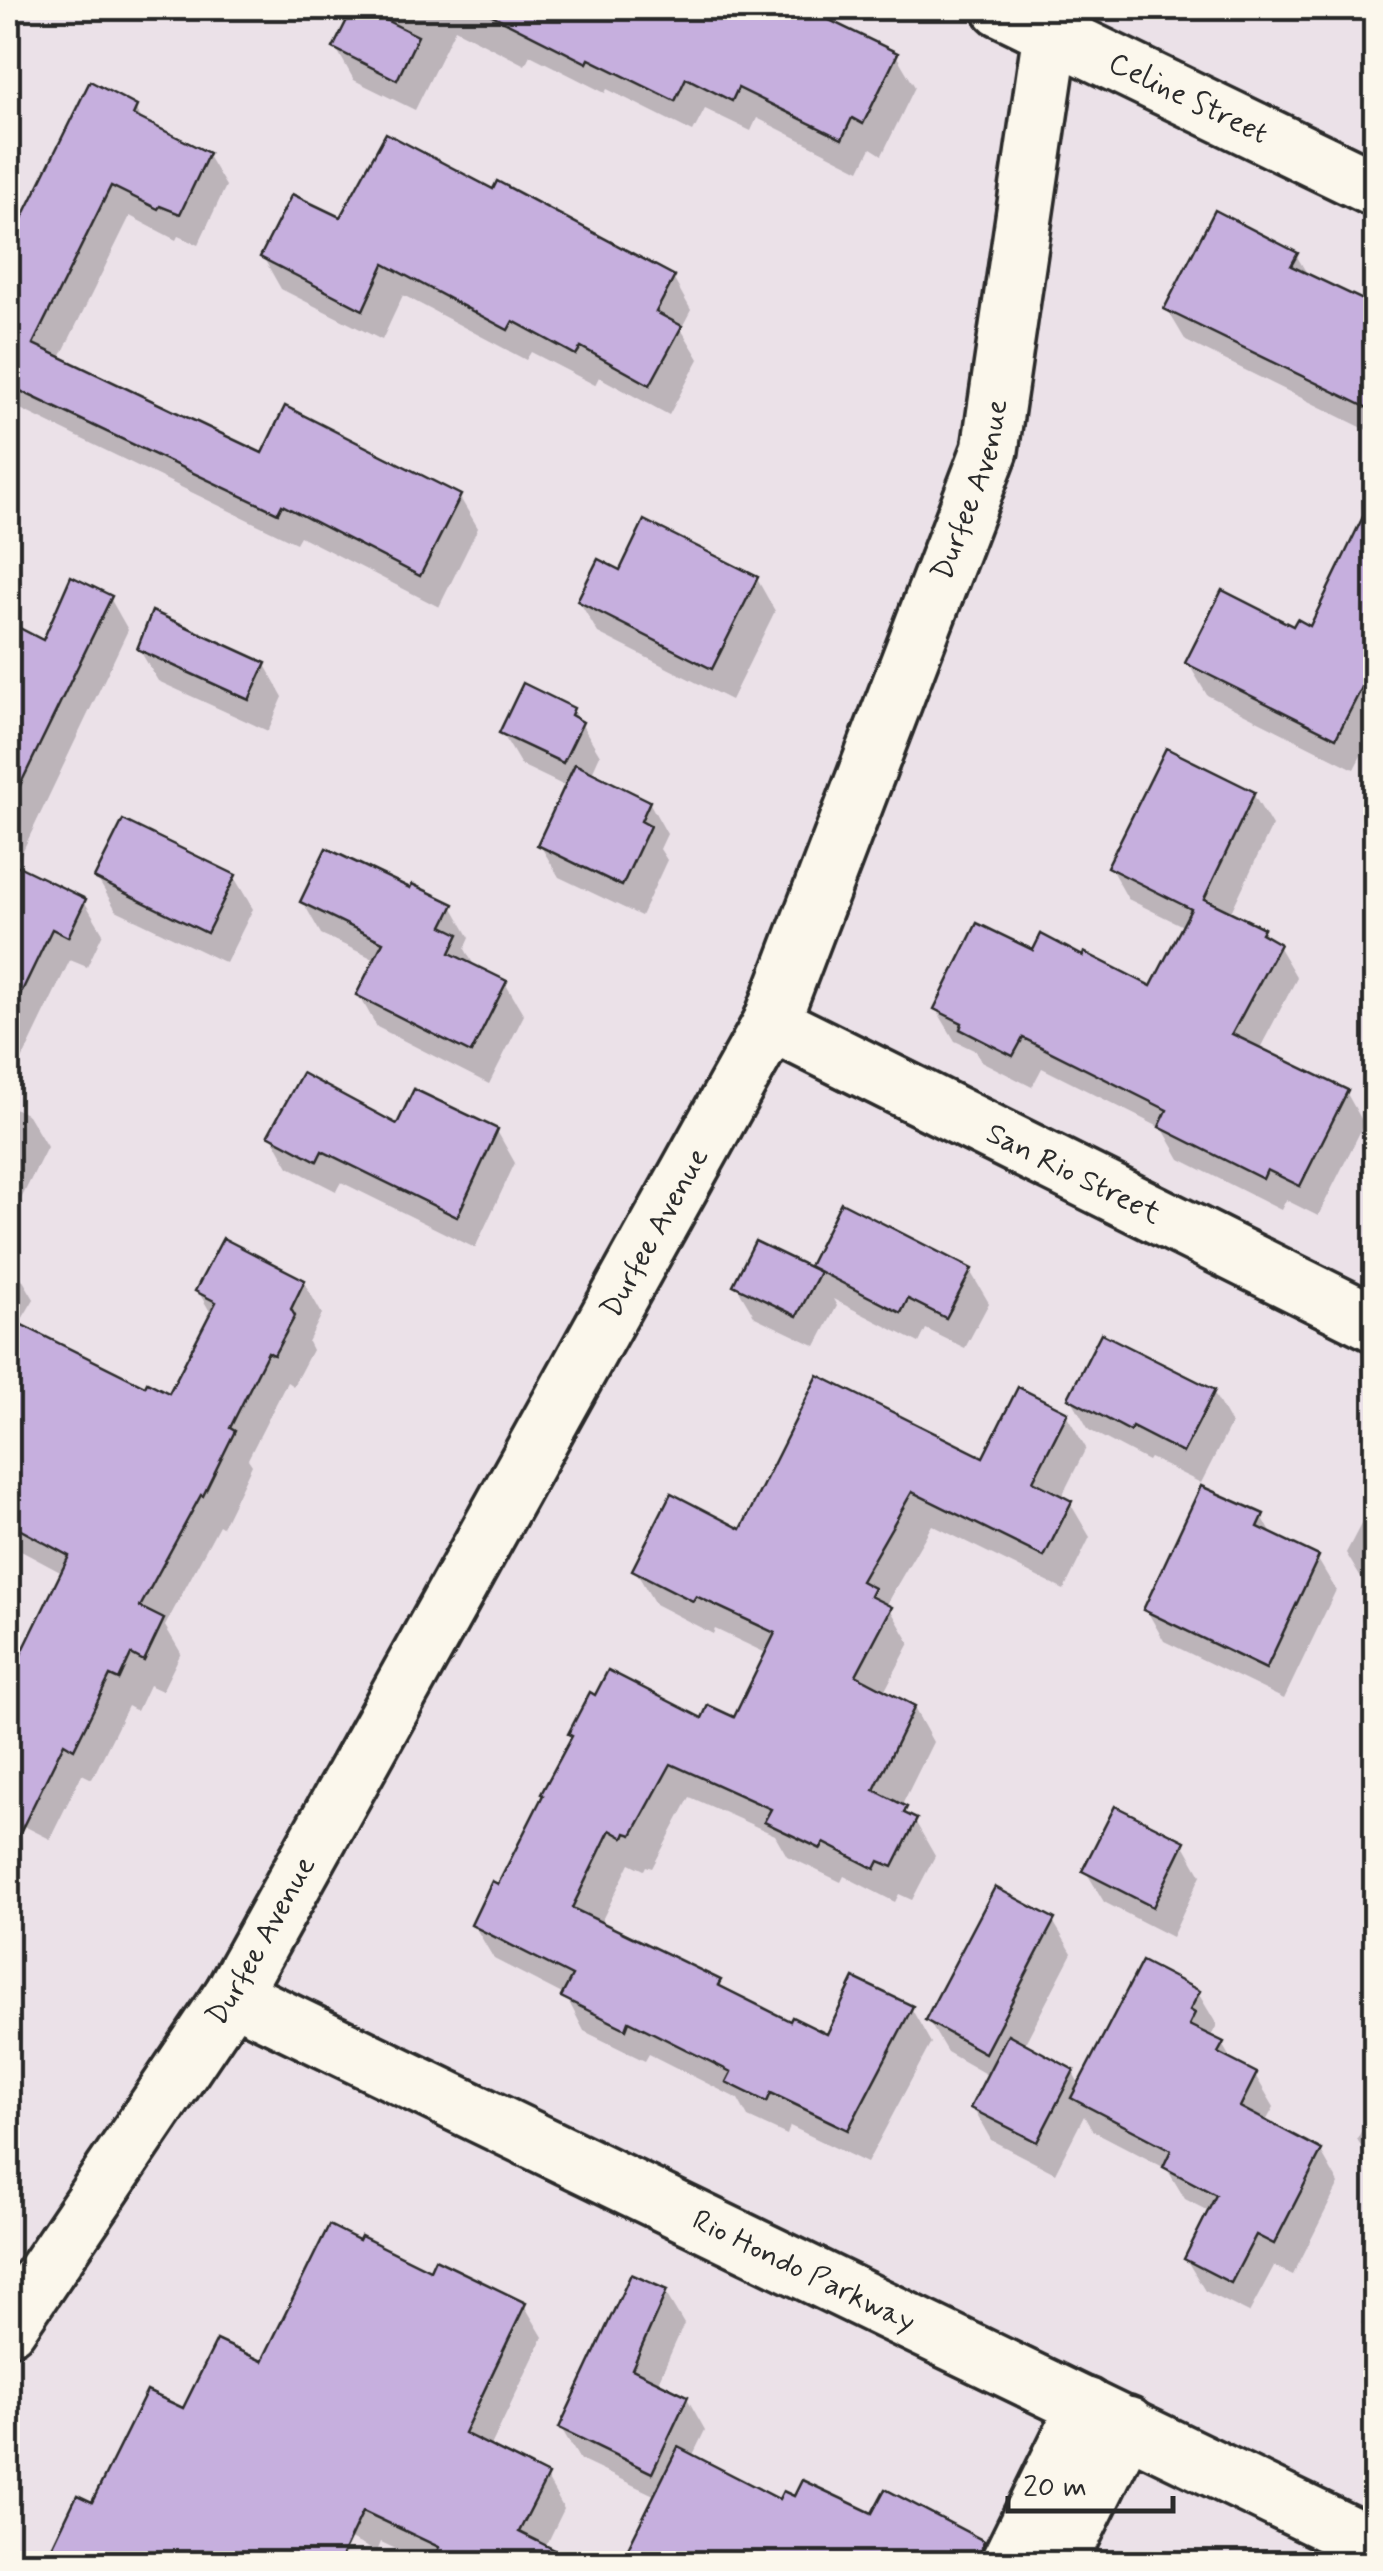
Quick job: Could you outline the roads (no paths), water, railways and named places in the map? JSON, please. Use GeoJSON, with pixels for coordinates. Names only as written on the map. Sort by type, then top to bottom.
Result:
{"type":"FeatureCollection","features":[{"type":"Feature","properties":{"kind":"street","name":"Celine Street"},"geometry":{"type":"LineString","coordinates":[[1002,8],[1376,189]]}},
{"type":"Feature","properties":{"kind":"street","name":"Durfee Avenue"},"geometry":{"type":"LineString","coordinates":[[8,2326],[232,1995],[772,1023],[990,450],[1052,33]]}},
{"type":"Feature","properties":{"kind":"street","name":"San Rio Street"},"geometry":{"type":"LineString","coordinates":[[772,1023],[1376,1324]]}},
{"type":"Feature","properties":{"kind":"street","name":"Rio Hondo Parkway"},"geometry":{"type":"LineString","coordinates":[[232,1995],[1376,2546]]}},
{"type":"Feature","properties":{"kind":"street"},"geometry":{"type":"LineString","coordinates":[[1008,2564],[1106,2416]]}},
{"type":"Feature","properties":{"kind":"street"},"geometry":{"type":"LineString","coordinates":[[1058,2564],[1106,2416]]}}]}
